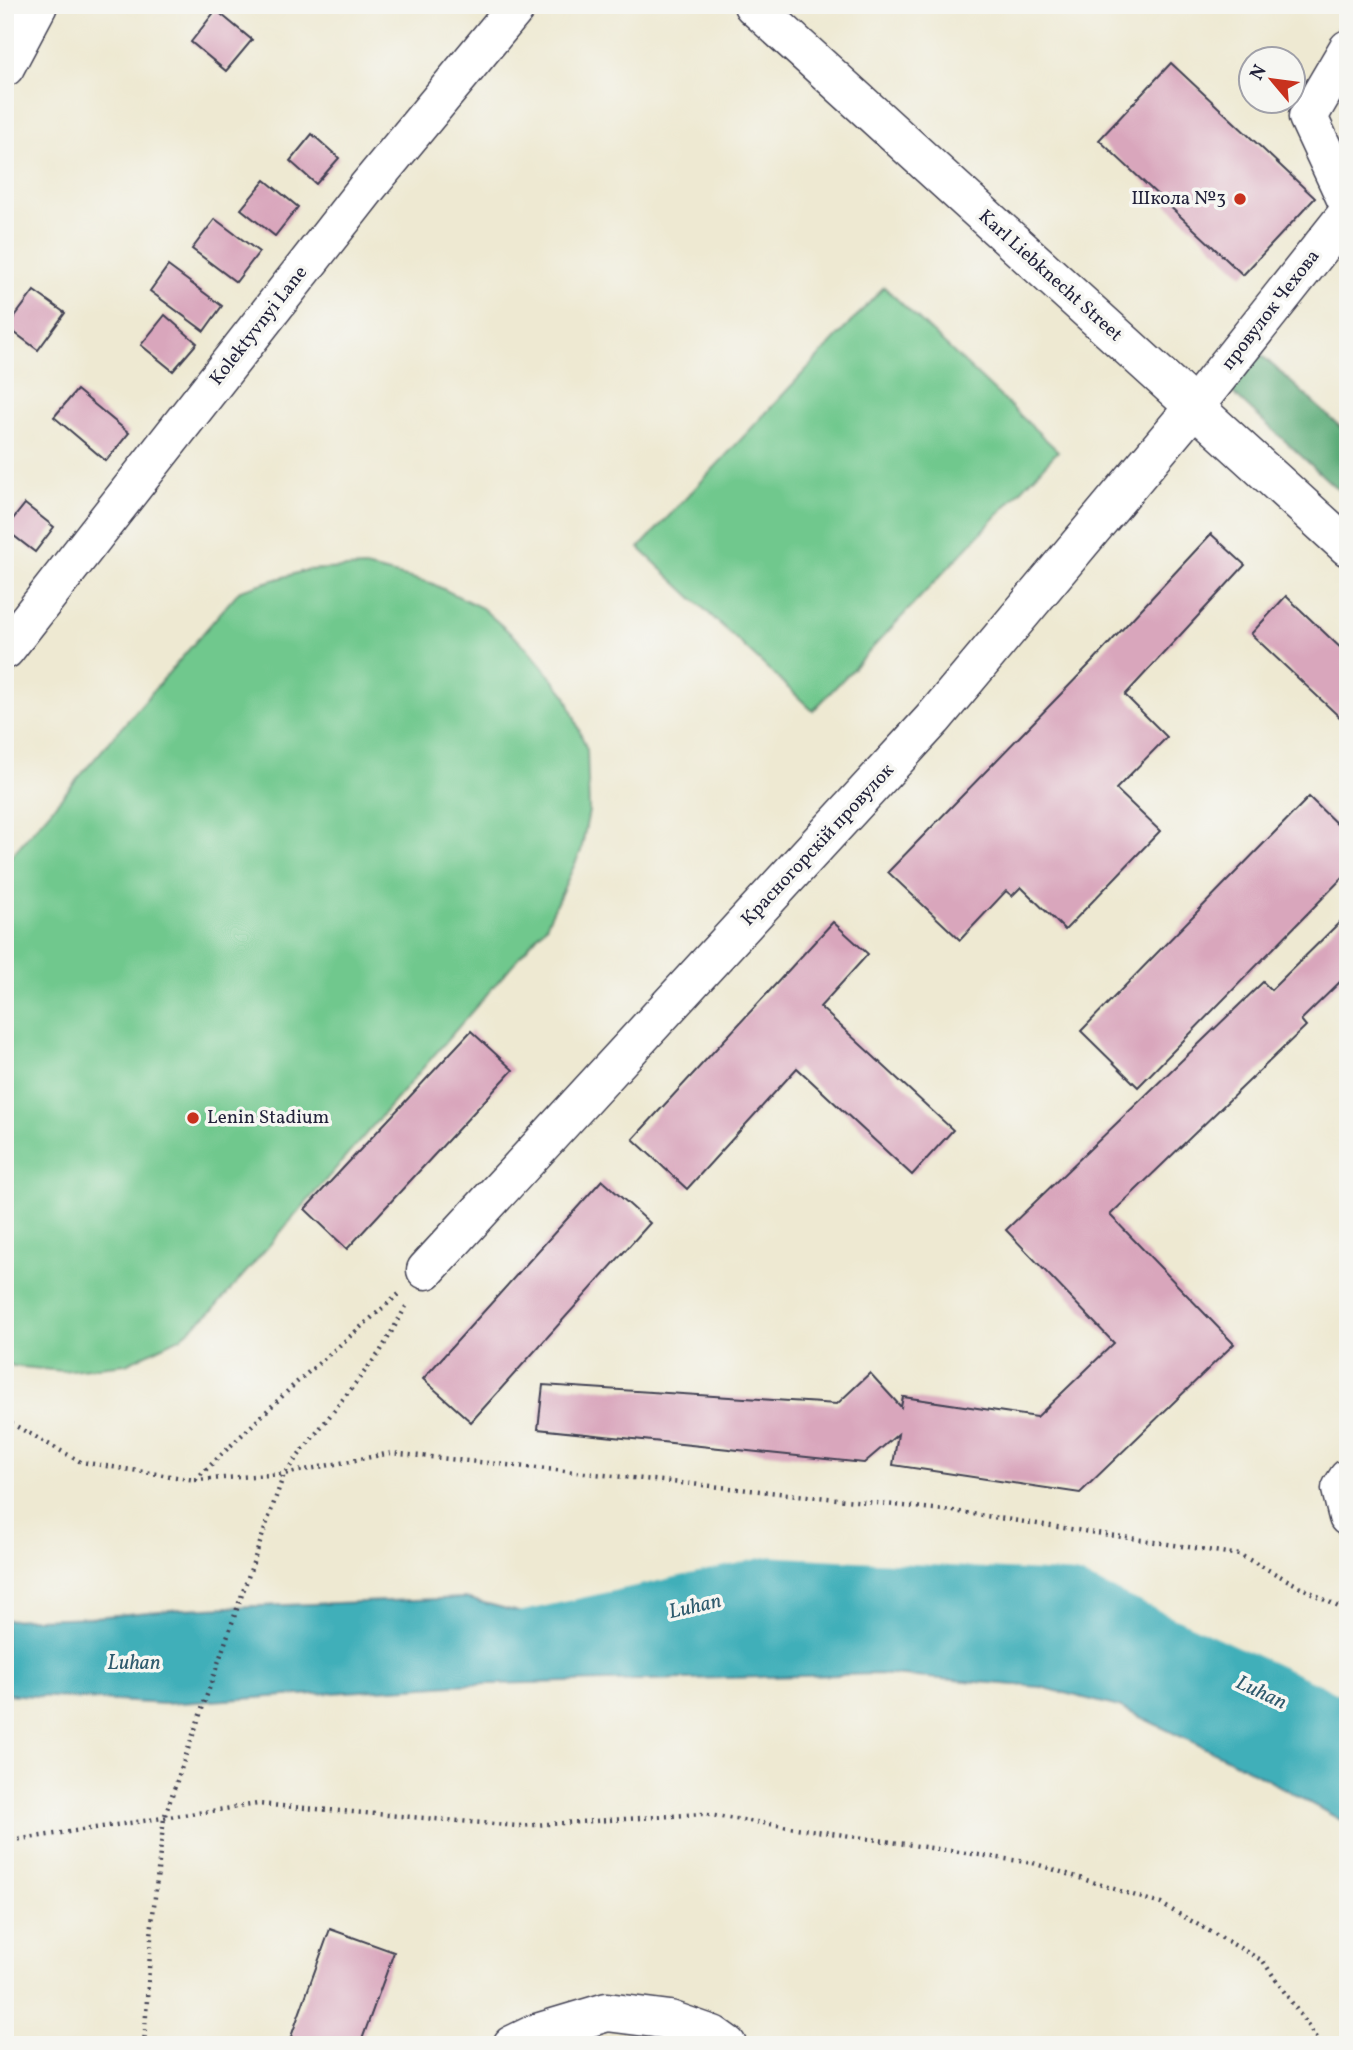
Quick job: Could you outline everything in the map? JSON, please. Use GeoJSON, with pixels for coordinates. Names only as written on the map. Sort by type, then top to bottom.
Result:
{"type":"FeatureCollection","features":[{"type":"Feature","properties":{"kind":"street"},"geometry":{"type":"LineString","coordinates":[[5,67],[38,5]]}},
{"type":"Feature","properties":{"kind":"street","name":"Kolektyvnyi Lane"},"geometry":{"type":"LineString","coordinates":[[5,650],[366,189],[518,5]]}},
{"type":"Feature","properties":{"kind":"street","name":"Karl Liebknecht Street"},"geometry":{"type":"LineString","coordinates":[[753,5],[1348,547]]}},
{"type":"Feature","properties":{"kind":"street"},"geometry":{"type":"LineString","coordinates":[[1348,49],[1308,117],[1348,203]]}},
{"type":"Feature","properties":{"kind":"street","name":"провулок Чехова"},"geometry":{"type":"LineString","coordinates":[[1194,407],[1348,213]]}},
{"type":"Feature","properties":{"kind":"street","name":"Красногорскій провулок"},"geometry":{"type":"LineString","coordinates":[[426,1270],[933,719],[1194,407]]}},
{"type":"Feature","properties":{"kind":"street"},"geometry":{"type":"LineString","coordinates":[[1348,1478],[1341,1489],[1348,1517]]}},
{"type":"Feature","properties":{"kind":"street"},"geometry":{"type":"LineString","coordinates":[[512,2045],[537,2033],[607,2012],[670,2020],[713,2035],[726,2045]]}},
{"type":"Feature","properties":{"kind":"path"},"geometry":{"type":"LineString","coordinates":[[144,2045],[152,1923],[164,1818],[284,1474],[380,1352],[426,1270]]}},
{"type":"Feature","properties":{"kind":"path"},"geometry":{"type":"LineString","coordinates":[[195,1480],[296,1383],[426,1270]]}},
{"type":"Feature","properties":{"kind":"path"},"geometry":{"type":"LineString","coordinates":[[5,1420],[81,1462],[195,1480],[284,1474],[391,1453],[953,1511],[1240,1555],[1348,1612]]}},
{"type":"Feature","properties":{"kind":"path"},"geometry":{"type":"LineString","coordinates":[[5,1838],[14,1840],[258,1804],[518,1826],[702,1814],[1033,1863],[1161,1904],[1263,1961],[1321,2045]]}},
{"type":"Feature","properties":{"kind":"green space"},"geometry":{"type":"Polygon","coordinates":[[[884,287],[1058,451],[813,711],[639,548],[884,287]]]}},
{"type":"Feature","properties":{"kind":"green space"},"geometry":{"type":"Polygon","coordinates":[[[1256,350],[1348,434],[1348,499],[1222,383],[1256,350]]]}},
{"type":"Feature","properties":{"kind":"green space","name":"Lenin Stadium"},"geometry":{"type":"Polygon","coordinates":[[[365,567],[431,583],[482,608],[527,648],[565,694],[587,750],[589,811],[581,851],[546,926],[214,1309],[180,1338],[126,1364],[62,1371],[13,1366],[5,1362],[5,863],[240,590],[307,570],[365,567]]]}},
{"type":"Feature","properties":{"kind":"water"},"geometry":{"type":"Polygon","coordinates":[[[465,1598],[575,1627],[938,1615],[1036,1629],[1171,1665],[1229,1703],[1293,1735],[1335,1746],[1348,1754],[1348,1824],[1241,1765],[1119,1707],[1041,1687],[878,1674],[453,1685],[164,1704],[5,1694],[5,1620],[95,1617],[181,1609],[465,1598]]]}},
{"type":"Feature","properties":{"kind":"building"},"geometry":{"type":"Polygon","coordinates":[[[216,10],[252,40],[226,71],[191,42],[216,10]]]}},
{"type":"Feature","properties":{"kind":"building"},"geometry":{"type":"Polygon","coordinates":[[[1171,63],[1315,198],[1243,275],[1099,140],[1171,63]]]}},
{"type":"Feature","properties":{"kind":"building"},"geometry":{"type":"Polygon","coordinates":[[[312,134],[339,158],[316,184],[290,161],[312,134]]]}},
{"type":"Feature","properties":{"kind":"building"},"geometry":{"type":"Polygon","coordinates":[[[265,180],[298,207],[275,236],[241,209],[265,180]]]}},
{"type":"Feature","properties":{"kind":"building"},"geometry":{"type":"Polygon","coordinates":[[[215,219],[259,252],[236,282],[192,249],[215,219]]]}},
{"type":"Feature","properties":{"kind":"building"},"geometry":{"type":"Polygon","coordinates":[[[168,266],[222,306],[204,331],[150,291],[168,266]]]}},
{"type":"Feature","properties":{"kind":"building"},"geometry":{"type":"Polygon","coordinates":[[[34,291],[65,313],[38,350],[7,327],[34,291]]]}},
{"type":"Feature","properties":{"kind":"building"},"geometry":{"type":"Polygon","coordinates":[[[165,315],[197,343],[173,371],[141,345],[165,315]]]}},
{"type":"Feature","properties":{"kind":"building"},"geometry":{"type":"Polygon","coordinates":[[[77,390],[129,433],[106,461],[54,417],[77,390]]]}},
{"type":"Feature","properties":{"kind":"building"},"geometry":{"type":"Polygon","coordinates":[[[25,504],[54,527],[35,552],[5,529],[25,504]]]}},
{"type":"Feature","properties":{"kind":"building"},"geometry":{"type":"Polygon","coordinates":[[[1211,534],[1245,565],[1125,695],[1167,737],[1116,789],[1160,831],[1065,930],[1021,887],[1012,896],[1006,891],[960,940],[888,872],[1091,663],[1211,534]]]}},
{"type":"Feature","properties":{"kind":"building"},"geometry":{"type":"Polygon","coordinates":[[[1286,596],[1348,655],[1348,725],[1251,634],[1286,596]]]}},
{"type":"Feature","properties":{"kind":"building"},"geometry":{"type":"Polygon","coordinates":[[[1309,797],[1348,835],[1348,872],[1138,1087],[1081,1031],[1309,797]]]}},
{"type":"Feature","properties":{"kind":"building"},"geometry":{"type":"Polygon","coordinates":[[[1348,914],[1348,974],[1301,1020],[1306,1026],[1110,1215],[1234,1344],[1080,1493],[893,1465],[898,1434],[864,1463],[538,1429],[543,1385],[837,1404],[870,1373],[901,1407],[903,1397],[1037,1417],[1114,1343],[1006,1230],[1263,982],[1271,990],[1348,914]]]}},
{"type":"Feature","properties":{"kind":"building"},"geometry":{"type":"Polygon","coordinates":[[[833,922],[868,954],[820,1007],[953,1130],[912,1175],[797,1068],[687,1189],[633,1139],[833,922]]]}},
{"type":"Feature","properties":{"kind":"building"},"geometry":{"type":"Polygon","coordinates":[[[471,1031],[513,1070],[347,1249],[305,1209],[471,1031]]]}},
{"type":"Feature","properties":{"kind":"building"},"geometry":{"type":"Polygon","coordinates":[[[602,1180],[650,1223],[471,1422],[423,1379],[602,1180]]]}},
{"type":"Feature","properties":{"kind":"building"},"geometry":{"type":"Polygon","coordinates":[[[330,1929],[394,1952],[360,2045],[288,2045],[330,1929]]]}},
{"type":"Feature","properties":{"kind":"waterway","name":"Luhan"},"geometry":{"type":"LineString","coordinates":[[520,1645],[772,1589],[1069,1605],[1328,1724],[1348,1752]]}},
{"type":"Feature","properties":{"kind":"place","name":"Школа №3"},"geometry":{"type":"Point","coordinates":[1240,199]}},
{"type":"Feature","properties":{"kind":"place","name":"Lenin Stadium"},"geometry":{"type":"Point","coordinates":[193,1118]}}]}
